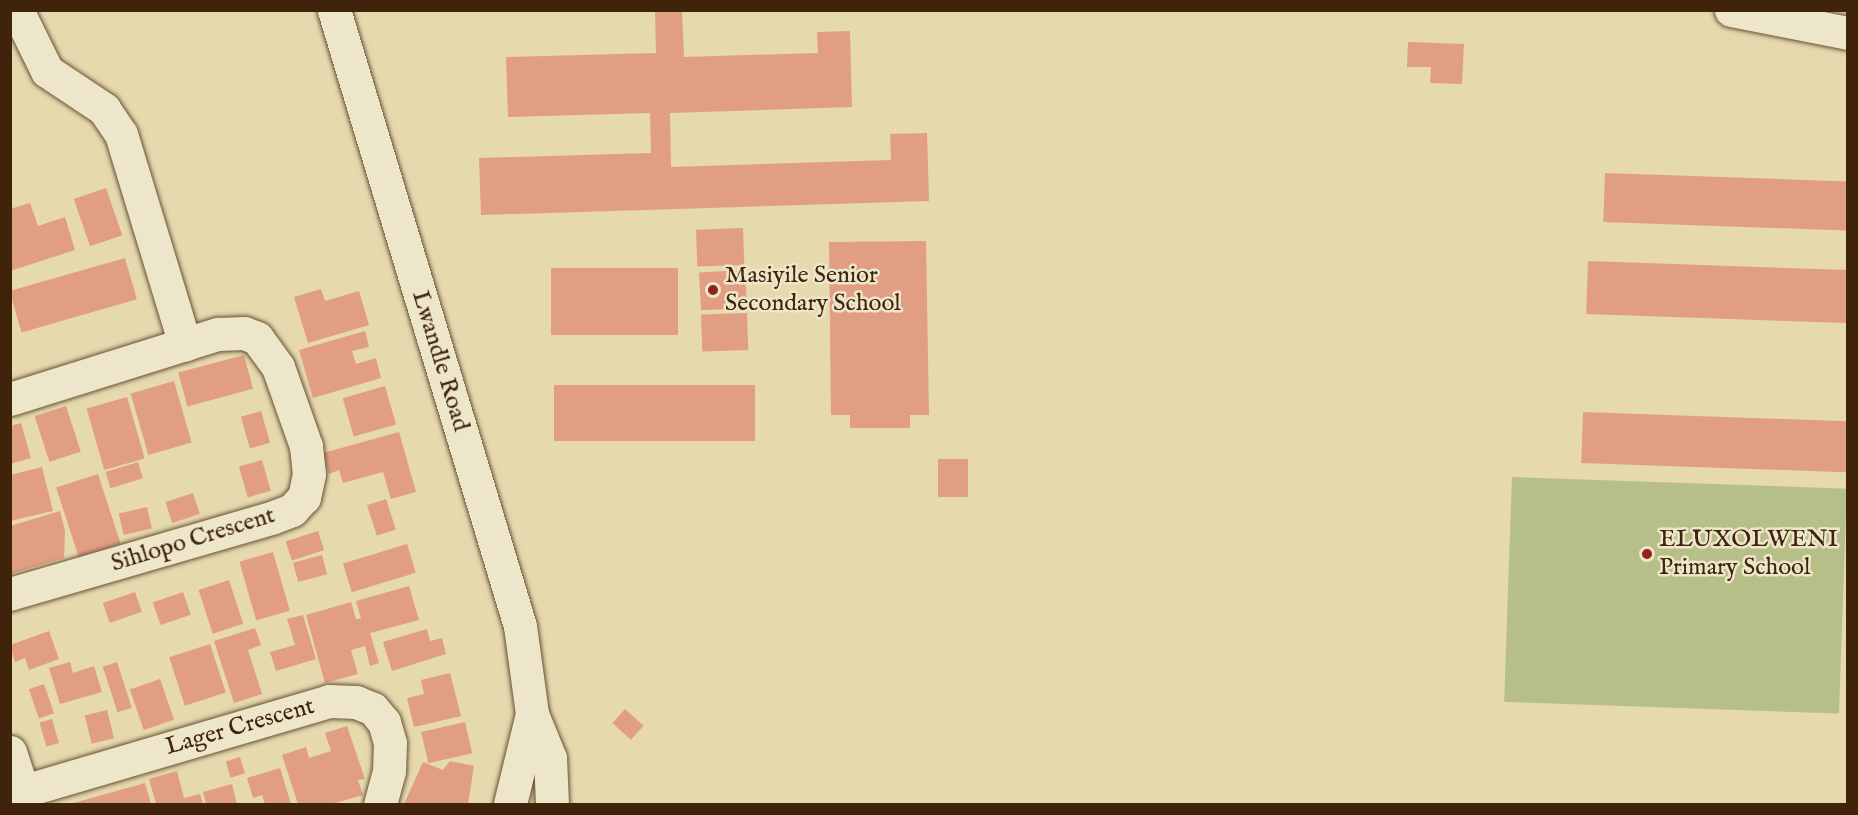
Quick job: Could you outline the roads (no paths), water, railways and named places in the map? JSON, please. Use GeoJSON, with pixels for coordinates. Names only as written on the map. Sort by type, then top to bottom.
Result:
{"type":"FeatureCollection","features":[{"type":"Feature","properties":{"kind":"street"},"geometry":{"type":"LineString","coordinates":[[17,10],[47,71],[104,109],[122,134],[185,344]]}},
{"type":"Feature","properties":{"kind":"street","name":"Lwandle Road"},"geometry":{"type":"LineString","coordinates":[[334,10],[520,626],[532,714],[550,758],[552,804]]}},
{"type":"Feature","properties":{"kind":"street"},"geometry":{"type":"LineString","coordinates":[[1731,10],[1848,33]]}},
{"type":"Feature","properties":{"kind":"street","name":"Sihlopo Crescent"},"geometry":{"type":"LineString","coordinates":[[10,399],[218,334],[244,333],[256,338],[278,367],[306,446],[309,474],[304,497],[292,510],[10,594]]}},
{"type":"Feature","properties":{"kind":"street","name":"Lager Crescent"},"geometry":{"type":"LineString","coordinates":[[20,797],[338,702],[356,702],[373,709],[384,722],[390,743],[389,771],[380,804]]}},
{"type":"Feature","properties":{"kind":"street","name":"Lwandle Road"},"geometry":{"type":"LineString","coordinates":[[510,804],[532,714]]}},
{"type":"Feature","properties":{"kind":"street"},"geometry":{"type":"LineString","coordinates":[[10,752],[20,797]]}},
{"type":"Feature","properties":{"kind":"place","name":"Masiyile Senior Secondary School"},"geometry":{"type":"Point","coordinates":[713,290]}},
{"type":"Feature","properties":{"kind":"place","name":"ELUXOLWENI Primary School"},"geometry":{"type":"Point","coordinates":[1647,554]}}]}
